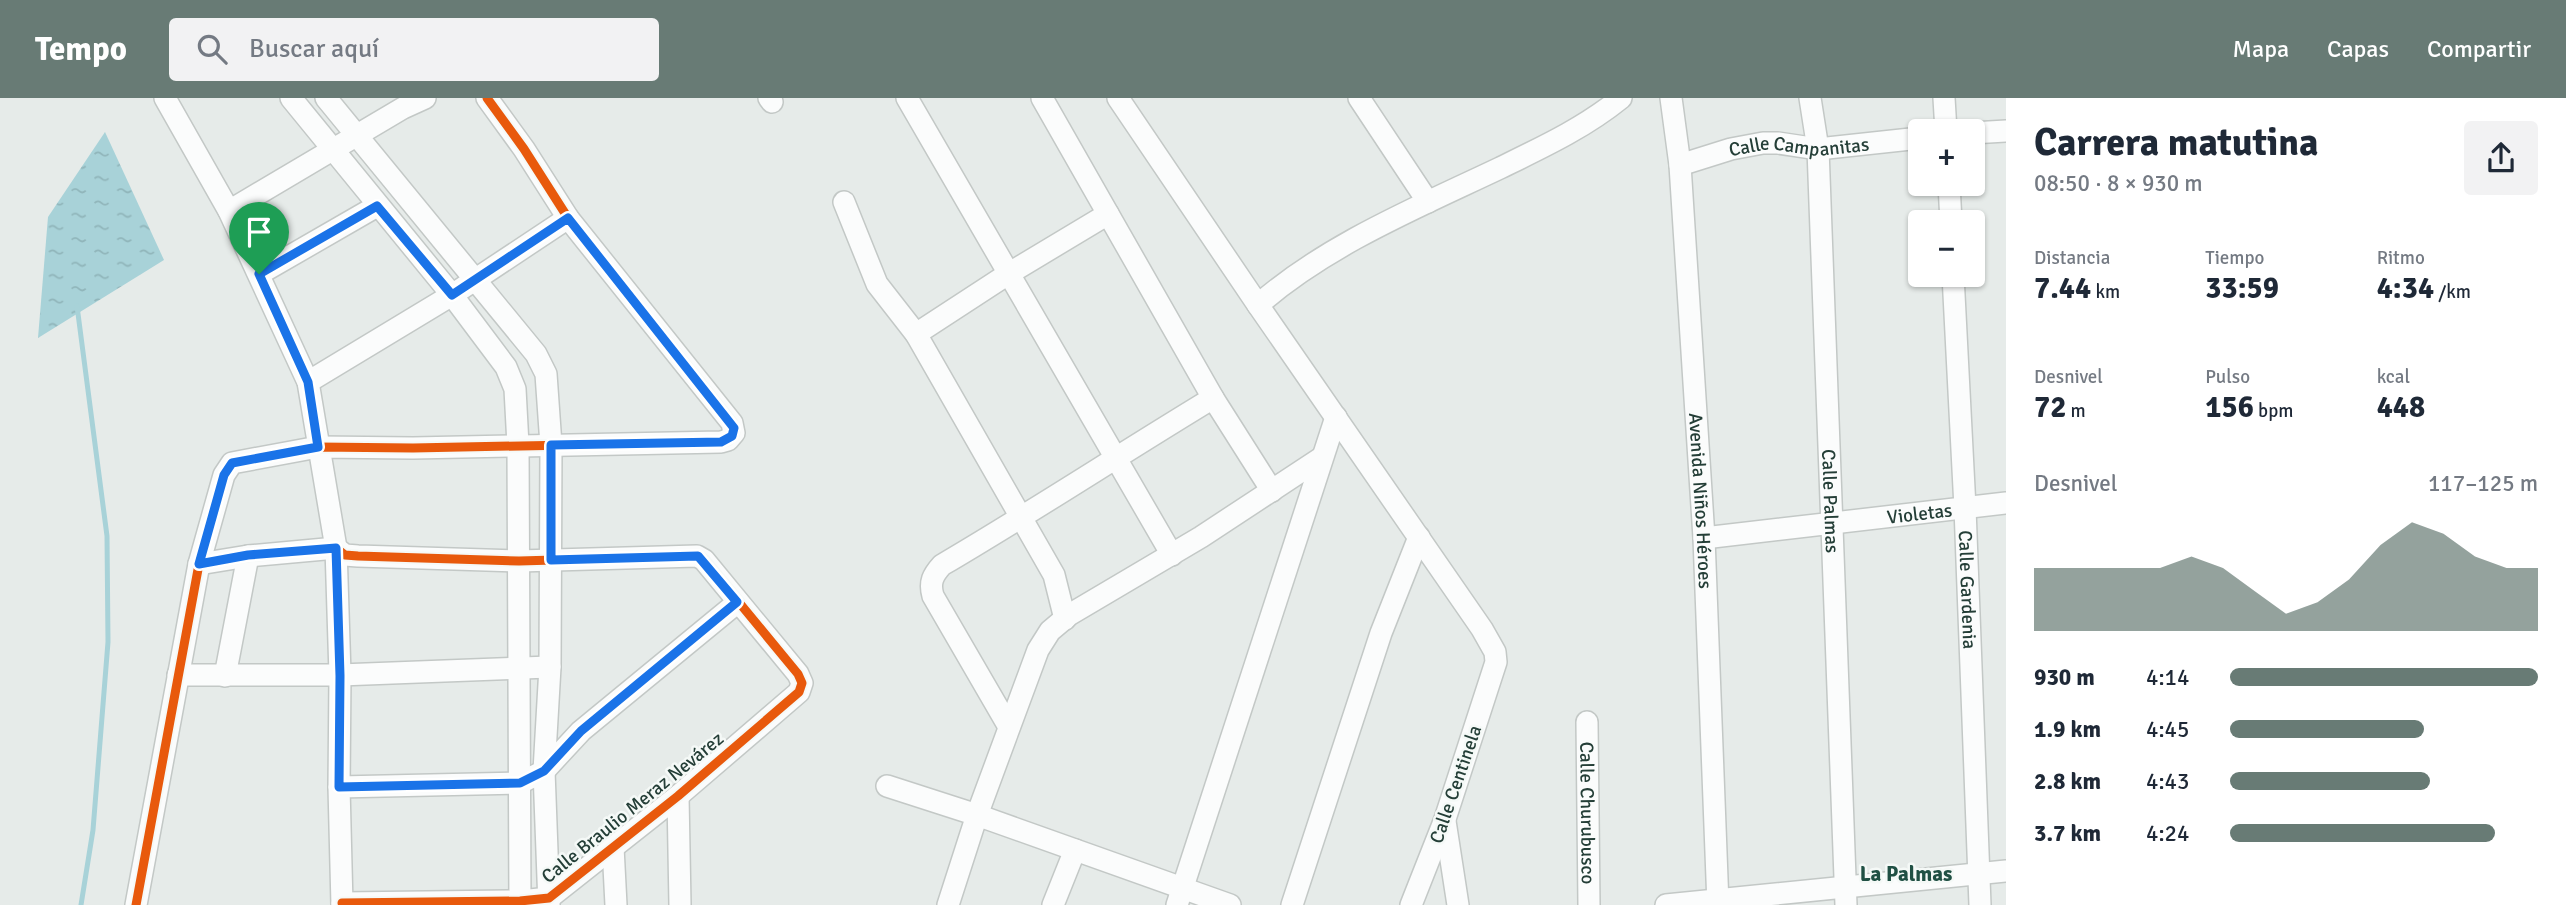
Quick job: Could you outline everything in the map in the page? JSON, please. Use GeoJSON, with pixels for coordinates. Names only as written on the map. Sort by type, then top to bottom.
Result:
{"type":"FeatureCollection","features":[{"type":"Feature","properties":{"kind":"street"},"geometry":{"type":"LineString","coordinates":[[165,98],[229,211],[308,382],[336,548],[342,904]]}},
{"type":"Feature","properties":{"kind":"street"},"geometry":{"type":"LineString","coordinates":[[291,98],[452,295],[506,367],[514,382],[518,444],[520,903]]}},
{"type":"Feature","properties":{"kind":"street"},"geometry":{"type":"LineString","coordinates":[[326,98],[543,364],[547,382],[551,445],[550,667],[544,771],[549,902]]}},
{"type":"Feature","properties":{"kind":"street"},"geometry":{"type":"LineString","coordinates":[[229,211],[357,135],[400,103],[425,98]]}},
{"type":"Feature","properties":{"kind":"street"},"geometry":{"type":"LineString","coordinates":[[135,905],[199,564],[224,475],[232,463],[318,447],[413,448],[721,442],[728,440],[734,433],[732,423],[568,218],[524,149],[487,98]]}},
{"type":"Feature","properties":{"kind":"street"},"geometry":{"type":"LineString","coordinates":[[906,98],[1172,555]]}},
{"type":"Feature","properties":{"kind":"street"},"geometry":{"type":"LineString","coordinates":[[1042,98],[1213,398],[1272,491]]}},
{"type":"Feature","properties":{"kind":"street"},"geometry":{"type":"LineString","coordinates":[[1118,98],[1258,306],[1419,537],[1381,633],[1292,905]]}},
{"type":"Feature","properties":{"kind":"street"},"geometry":{"type":"LineString","coordinates":[[1258,306],[1310,264],[1428,202],[1567,135],[1621,98]]}},
{"type":"Feature","properties":{"kind":"street","name":"Avenida Niños Héroes"},"geometry":{"type":"LineString","coordinates":[[1671,98],[1680,165],[1704,538],[1718,902]]}},
{"type":"Feature","properties":{"kind":"street","name":"Calle Palmas"},"geometry":{"type":"LineString","coordinates":[[1810,98],[1818,149],[1845,895]]}},
{"type":"Feature","properties":{"kind":"street"},"geometry":{"type":"LineString","coordinates":[[1944,98],[1945,119]]}},
{"type":"Feature","properties":{"kind":"street"},"geometry":{"type":"LineString","coordinates":[[1362,99],[1428,202]]}},
{"type":"Feature","properties":{"kind":"street"},"geometry":{"type":"LineString","coordinates":[[1985,132],[2006,131]]}},
{"type":"Feature","properties":{"kind":"street","name":"Calle Campanitas"},"geometry":{"type":"LineString","coordinates":[[1680,165],[1731,149],[1763,144],[1778,143],[1818,149],[1908,139]]}},
{"type":"Feature","properties":{"kind":"street"},"geometry":{"type":"LineString","coordinates":[[844,202],[877,285],[916,334],[1055,575],[1065,619]]}},
{"type":"Feature","properties":{"kind":"street"},"geometry":{"type":"LineString","coordinates":[[259,274],[377,206]]}},
{"type":"Feature","properties":{"kind":"street"},"geometry":{"type":"LineString","coordinates":[[916,334],[1008,274],[1108,214]]}},
{"type":"Feature","properties":{"kind":"street"},"geometry":{"type":"LineString","coordinates":[[308,382],[452,295],[568,218]]}},
{"type":"Feature","properties":{"kind":"street","name":"Calle Gardenia"},"geometry":{"type":"LineString","coordinates":[[1954,287],[1980,905]]}},
{"type":"Feature","properties":{"kind":"street"},"geometry":{"type":"LineString","coordinates":[[1009,727],[933,596],[931,580],[943,565],[1213,398]]}},
{"type":"Feature","properties":{"kind":"street"},"geometry":{"type":"LineString","coordinates":[[1180,896],[1336,417]]}},
{"type":"Feature","properties":{"kind":"street"},"geometry":{"type":"LineString","coordinates":[[948,905],[1009,727],[1043,641],[1050,631],[1321,458]]}},
{"type":"Feature","properties":{"kind":"street","name":"Violetas"},"geometry":{"type":"LineString","coordinates":[[1704,538],[2006,503]]}},
{"type":"Feature","properties":{"kind":"street","name":"Calle Centinela"},"geometry":{"type":"LineString","coordinates":[[1411,905],[1445,819],[1496,662],[1489,640],[1419,537]]}},
{"type":"Feature","properties":{"kind":"street"},"geometry":{"type":"LineString","coordinates":[[199,564],[248,555],[336,548],[345,555],[358,556],[519,561],[698,556],[737,602],[581,731],[544,771],[520,783],[339,787]]}},
{"type":"Feature","properties":{"kind":"street"},"geometry":{"type":"LineString","coordinates":[[225,676],[248,555]]}},
{"type":"Feature","properties":{"kind":"street","name":"Calle Braulio Meraz Nevárez"},"geometry":{"type":"LineString","coordinates":[[342,904],[549,902],[799,692],[802,683],[798,674],[737,602]]}},
{"type":"Feature","properties":{"kind":"street"},"geometry":{"type":"LineString","coordinates":[[178,675],[340,676],[550,667]]}},
{"type":"Feature","properties":{"kind":"street","name":"Calle Churubusco"},"geometry":{"type":"LineString","coordinates":[[1587,722],[1590,905]]}},
{"type":"Feature","properties":{"kind":"street"},"geometry":{"type":"LineString","coordinates":[[887,786],[1075,850],[1180,896],[1230,905]]}},
{"type":"Feature","properties":{"kind":"street"},"geometry":{"type":"LineString","coordinates":[[678,796],[680,905]]}},
{"type":"Feature","properties":{"kind":"street"},"geometry":{"type":"LineString","coordinates":[[1445,819],[1458,905]]}},
{"type":"Feature","properties":{"kind":"street"},"geometry":{"type":"LineString","coordinates":[[613,847],[616,905]]}},
{"type":"Feature","properties":{"kind":"street"},"geometry":{"type":"LineString","coordinates":[[1053,905],[1075,850]]}},
{"type":"Feature","properties":{"kind":"street"},"geometry":{"type":"LineString","coordinates":[[1666,905],[1845,895],[2006,870]]}},
{"type":"Feature","properties":{"kind":"water"},"geometry":{"type":"Polygon","coordinates":[[[105,132],[164,260],[38,338],[48,217],[105,132]]]}},
{"type":"Feature","properties":{"kind":"waterway"},"geometry":{"type":"LineString","coordinates":[[77,306],[107,536],[108,642],[93,830],[81,905]]}},
{"type":"Feature","properties":{"kind":"cycle path"},"geometry":{"type":"LineString","coordinates":[[136,905],[199,564],[224,475],[232,463],[318,447],[413,448],[721,442],[728,440],[734,433],[732,423],[568,218],[524,149],[487,98]]}},
{"type":"Feature","properties":{"kind":"cycle path"},"geometry":{"type":"LineString","coordinates":[[199,564],[248,556],[336,548],[345,555],[358,556],[519,561],[697,556],[704,560],[798,674],[802,683],[799,692],[678,796],[549,898],[520,901],[342,903]]}},
{"type":"Feature","properties":{"kind":"district","name":"La Palmas"},"geometry":{"type":"Point","coordinates":[1906,874]}},
{"type":"Feature","properties":{"kind":"route"},"geometry":{"type":"LineString","coordinates":[[377,206],[452,295],[568,218],[732,423],[734,433],[728,440],[721,442],[551,445],[551,560],[698,556],[737,602],[581,731],[544,771],[520,783],[339,787],[340,676],[336,548],[248,555],[199,564],[224,475],[232,463],[318,447],[308,382],[259,274],[377,206]]}}]}
